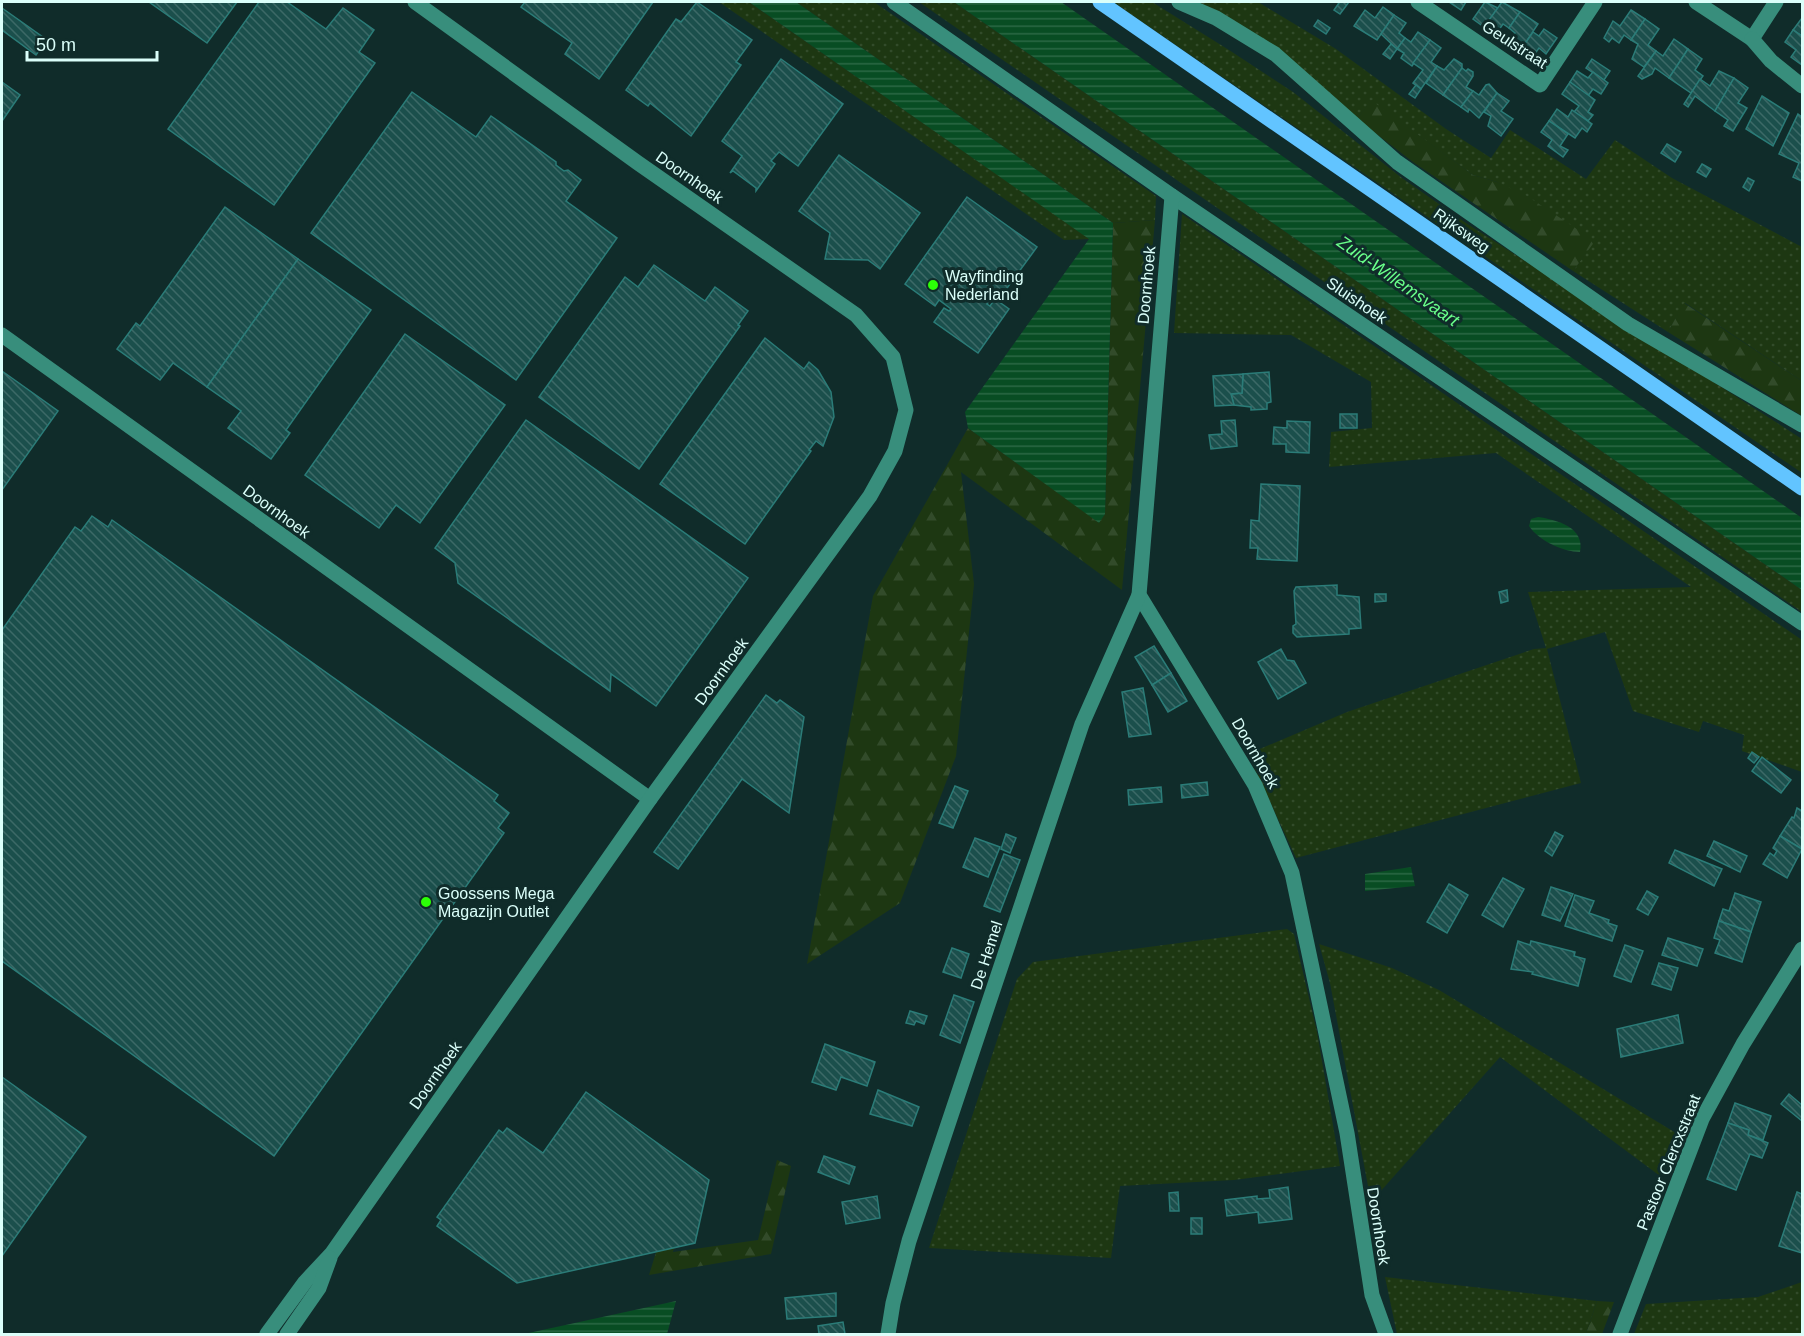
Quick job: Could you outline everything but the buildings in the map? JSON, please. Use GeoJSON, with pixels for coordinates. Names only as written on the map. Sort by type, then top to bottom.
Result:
{"type":"FeatureCollection","features":[{"type":"Feature","properties":{"kind":"main road","name":"Rijksweg"},"geometry":{"type":"LineString","coordinates":[[1100,2],[1803,488]]}},
{"type":"Feature","properties":{"kind":"street","name":"Doornhoek"},"geometry":{"type":"LineString","coordinates":[[267,1335],[305,1282],[332,1253],[650,799],[870,496],[895,451],[906,410],[892,357],[856,315],[638,163],[415,2]]}},
{"type":"Feature","properties":{"kind":"street","name":"Sluishoek"},"geometry":{"type":"LineString","coordinates":[[894,2],[1172,196],[1803,623]]}},
{"type":"Feature","properties":{"kind":"street","name":"Rijksweg"},"geometry":{"type":"LineString","coordinates":[[1179,2],[1216,18],[1275,54],[1397,162],[1628,324],[1803,425]]}},
{"type":"Feature","properties":{"kind":"street","name":"Geulstraat"},"geometry":{"type":"LineString","coordinates":[[1418,2],[1540,85],[1595,2]]}},
{"type":"Feature","properties":{"kind":"street"},"geometry":{"type":"LineString","coordinates":[[1696,2],[1752,39],[1790,79],[1803,86]]}},
{"type":"Feature","properties":{"kind":"street"},"geometry":{"type":"LineString","coordinates":[[1752,39],[1774,2]]}},
{"type":"Feature","properties":{"kind":"street","name":"Doornhoek"},"geometry":{"type":"LineString","coordinates":[[1172,196],[1139,595],[1255,784],[1292,873],[1347,1133],[1372,1295],[1386,1335]]}},
{"type":"Feature","properties":{"kind":"street","name":"Doornhoek"},"geometry":{"type":"LineString","coordinates":[[2,336],[650,799]]}},
{"type":"Feature","properties":{"kind":"street","name":"De Hemel"},"geometry":{"type":"LineString","coordinates":[[888,1335],[893,1303],[909,1241],[1082,724],[1139,595]]}},
{"type":"Feature","properties":{"kind":"street","name":"Pastoor Clercxstraat"},"geometry":{"type":"LineString","coordinates":[[1620,1335],[1702,1119],[1743,1044],[1803,949]]}},
{"type":"Feature","properties":{"kind":"street","name":"Doornhoek"},"geometry":{"type":"LineString","coordinates":[[287,1335],[319,1288],[332,1253]]}},
{"type":"Feature","properties":{"kind":"green space"},"geometry":{"type":"Polygon","coordinates":[[[719,2],[749,2],[1090,239],[1064,240],[719,2]]]}},
{"type":"Feature","properties":{"kind":"green space"},"geometry":{"type":"Polygon","coordinates":[[[796,2],[874,2],[1156,196],[1155,220],[1113,223],[796,2]]]}},
{"type":"Feature","properties":{"kind":"green space"},"geometry":{"type":"Polygon","coordinates":[[[919,2],[954,2],[1802,590],[1802,612],[919,2]]]}},
{"type":"Feature","properties":{"kind":"green space"},"geometry":{"type":"Polygon","coordinates":[[[1113,2],[1152,2],[1229,50],[1293,92],[1402,178],[1466,223],[1802,439],[1802,473],[1113,2]]]}},
{"type":"Feature","properties":{"kind":"green space"},"geometry":{"type":"Polygon","coordinates":[[[1189,2],[1258,2],[1336,49],[1446,129],[1491,158],[1510,130],[1586,179],[1615,140],[1672,178],[1802,247],[1802,381],[1685,303],[1668,332],[1573,271],[1594,241],[1497,182],[1473,175],[1371,101],[1357,119],[1189,2]]]}},
{"type":"Feature","properties":{"kind":"green space"},"geometry":{"type":"Polygon","coordinates":[[[1371,100],[1473,175],[1497,182],[1527,196],[1595,241],[1573,271],[1413,162],[1357,119],[1371,100]]]}},
{"type":"Feature","properties":{"kind":"green space"},"geometry":{"type":"Polygon","coordinates":[[[1182,214],[1802,640],[1802,772],[1742,751],[1744,735],[1703,721],[1699,732],[1633,711],[1605,632],[1547,649],[1581,783],[1296,858],[1248,754],[1347,712],[1534,649],[1546,648],[1528,592],[1691,587],[1496,453],[1329,467],[1331,432],[1372,428],[1371,382],[1291,335],[1174,333],[1182,214]]]}},
{"type":"Feature","properties":{"kind":"green space"},"geometry":{"type":"Polygon","coordinates":[[[1155,220],[1122,590],[961,472],[974,584],[956,756],[900,903],[807,964],[873,596],[968,428],[1099,522],[1105,514],[1113,223],[1155,220]]]}},
{"type":"Feature","properties":{"kind":"green space"},"geometry":{"type":"Polygon","coordinates":[[[1684,303],[1802,381],[1802,416],[1668,332],[1684,303]]]}},
{"type":"Feature","properties":{"kind":"green space"},"geometry":{"type":"Polygon","coordinates":[[[1287,929],[1294,934],[1317,1032],[1340,1166],[1234,1180],[1120,1186],[1111,1258],[929,1248],[1017,979],[1033,962],[1287,929]]]}},
{"type":"Feature","properties":{"kind":"green space"},"geometry":{"type":"Polygon","coordinates":[[[1319,944],[1392,968],[1439,990],[1676,1133],[1660,1176],[1500,1057],[1371,1202],[1330,983],[1319,944]]]}},
{"type":"Feature","properties":{"kind":"green space"},"geometry":{"type":"Polygon","coordinates":[[[777,1160],[791,1166],[771,1254],[649,1275],[681,1172],[693,1176],[673,1252],[758,1240],[777,1160]]]}},
{"type":"Feature","properties":{"kind":"green space"},"geometry":{"type":"Polygon","coordinates":[[[1385,1277],[1597,1301],[1586,1334],[1397,1334],[1385,1277]]]}},
{"type":"Feature","properties":{"kind":"green space"},"geometry":{"type":"Polygon","coordinates":[[[1802,1282],[1802,1334],[1634,1334],[1646,1304],[1758,1297],[1802,1282]]]}},
{"type":"Feature","properties":{"kind":"green space"},"geometry":{"type":"Polygon","coordinates":[[[1597,1301],[1614,1302],[1602,1334],[1586,1334],[1597,1301]]]}},
{"type":"Feature","properties":{"kind":"water"},"geometry":{"type":"Polygon","coordinates":[[[749,2],[796,2],[1113,223],[1105,514],[1099,523],[968,428],[965,412],[1089,239],[749,2]]]}},
{"type":"Feature","properties":{"kind":"water","name":"Zuid-Willemsvaart"},"geometry":{"type":"Polygon","coordinates":[[[954,2],[1061,2],[1802,518],[1802,590],[954,2]]]}},
{"type":"Feature","properties":{"kind":"water"},"geometry":{"type":"Polygon","coordinates":[[[1538,517],[1561,523],[1574,531],[1580,543],[1580,552],[1559,547],[1538,536],[1529,526],[1531,519],[1538,517]]]}},
{"type":"Feature","properties":{"kind":"water"},"geometry":{"type":"Polygon","coordinates":[[[1411,867],[1415,886],[1365,891],[1365,874],[1411,867]]]}},
{"type":"Feature","properties":{"kind":"water"},"geometry":{"type":"Polygon","coordinates":[[[676,1301],[667,1334],[524,1334],[676,1301]]]}},
{"type":"Feature","properties":{"kind":"place","name":"Wayfinding Nederland"},"geometry":{"type":"Point","coordinates":[933,285]}},
{"type":"Feature","properties":{"kind":"place","name":"Goossens Mega Magazijn Outlet"},"geometry":{"type":"Point","coordinates":[426,902]}}]}
